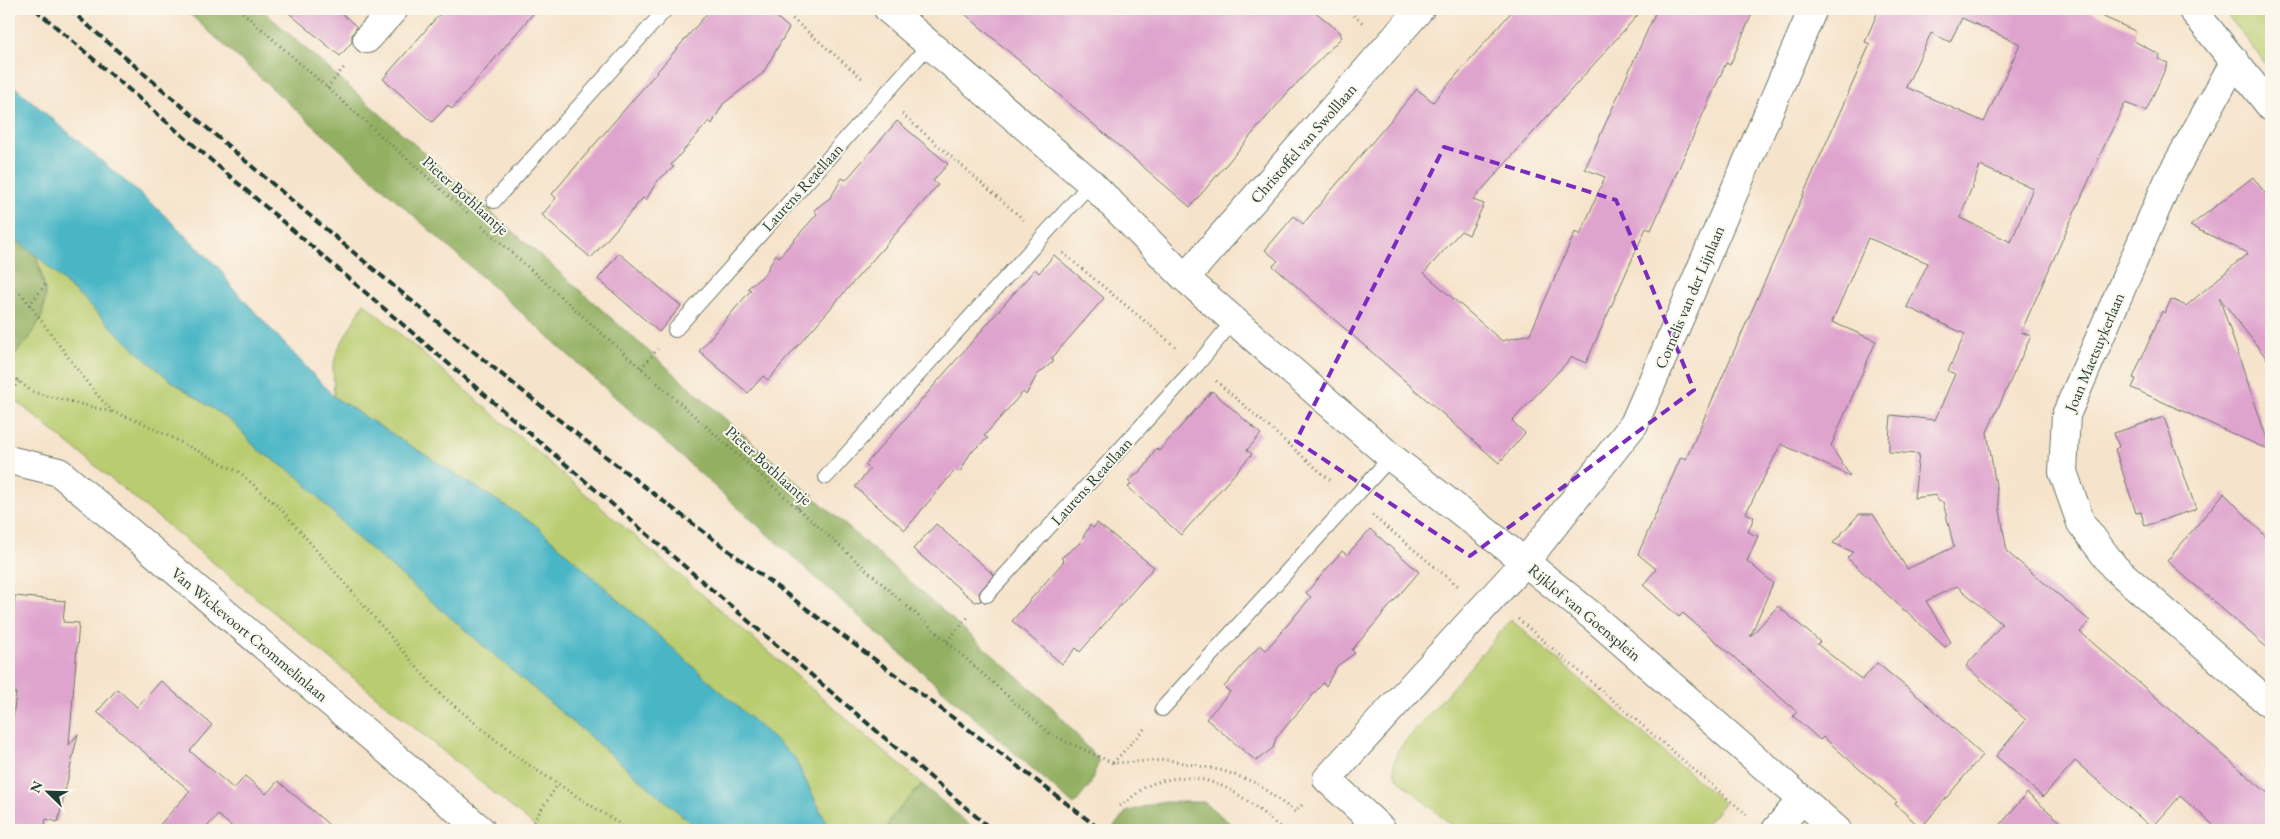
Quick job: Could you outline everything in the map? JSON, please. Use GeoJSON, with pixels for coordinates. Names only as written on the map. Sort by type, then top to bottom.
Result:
{"type":"FeatureCollection","features":[{"type":"Feature","properties":{"kind":"street"},"geometry":{"type":"LineString","coordinates":[[367,39],[394,9]]}},
{"type":"Feature","properties":{"kind":"street"},"geometry":{"type":"LineString","coordinates":[[888,9],[1091,183],[1185,278],[1391,458],[1525,562]]}},
{"type":"Feature","properties":{"kind":"street","name":"Christoffel van Swolllaan"},"geometry":{"type":"LineString","coordinates":[[1185,278],[1420,9]]}},
{"type":"Feature","properties":{"kind":"street","name":"Cornelis van der Lijnlaan"},"geometry":{"type":"LineString","coordinates":[[1525,562],[1634,424],[1813,9]]}},
{"type":"Feature","properties":{"kind":"street"},"geometry":{"type":"LineString","coordinates":[[2192,9],[2271,108]]}},
{"type":"Feature","properties":{"kind":"street","name":"Joan Maetsuykerlaan"},"geometry":{"type":"LineString","coordinates":[[2235,61],[2169,179],[2066,415],[2064,472],[2081,523],[2114,567],[2271,704]]}},
{"type":"Feature","properties":{"kind":"street","name":"Van Wickevoort Crommelinlaan"},"geometry":{"type":"LineString","coordinates":[[9,460],[59,472],[481,830]]}},
{"type":"Feature","properties":{"kind":"street","name":"Rijklof van Goensplein"},"geometry":{"type":"LineString","coordinates":[[1327,779],[1525,562],[1592,616],[1838,830]]}},
{"type":"Feature","properties":{"kind":"street"},"geometry":{"type":"LineString","coordinates":[[1327,779],[1382,830]]}},
{"type":"Feature","properties":{"kind":"street"},"geometry":{"type":"LineString","coordinates":[[1776,830],[1802,799]]}},
{"type":"Feature","properties":{"kind":"lane"},"geometry":{"type":"LineString","coordinates":[[494,200],[666,9]]}},
{"type":"Feature","properties":{"kind":"lane","name":"Laurens Reaellaan"},"geometry":{"type":"LineString","coordinates":[[674,330],[930,44]]}},
{"type":"Feature","properties":{"kind":"lane"},"geometry":{"type":"LineString","coordinates":[[826,476],[1091,183]]}},
{"type":"Feature","properties":{"kind":"lane","name":"Laurens Reaellaan"},"geometry":{"type":"LineString","coordinates":[[987,596],[1197,365],[1234,320]]}},
{"type":"Feature","properties":{"kind":"lane"},"geometry":{"type":"LineString","coordinates":[[1162,709],[1391,458]]}},
{"type":"Feature","properties":{"kind":"path","name":"Pieter Bothlaantje"},"geometry":{"type":"LineString","coordinates":[[239,9],[1050,734],[1113,763],[1169,760],[1224,771],[1256,783],[1295,812],[1327,779]]}},
{"type":"Feature","properties":{"kind":"path"},"geometry":{"type":"LineString","coordinates":[[781,9],[1043,237],[1197,365],[1352,499],[1489,602],[1750,817]]}},
{"type":"Feature","properties":{"kind":"path"},"geometry":{"type":"LineString","coordinates":[[9,283],[30,305],[92,388],[113,412]]}},
{"type":"Feature","properties":{"kind":"path"},"geometry":{"type":"LineString","coordinates":[[30,305],[46,284]]}},
{"type":"Feature","properties":{"kind":"path"},"geometry":{"type":"LineString","coordinates":[[9,373],[32,392],[113,412],[141,422],[239,472],[281,509],[313,544],[439,693],[515,756],[629,830]]}},
{"type":"Feature","properties":{"kind":"path"},"geometry":{"type":"LineString","coordinates":[[9,394],[19,381]]}},
{"type":"Feature","properties":{"kind":"path"},"geometry":{"type":"LineString","coordinates":[[946,641],[987,596]]}},
{"type":"Feature","properties":{"kind":"path"},"geometry":{"type":"LineString","coordinates":[[1113,763],[1162,709]]}},
{"type":"Feature","properties":{"kind":"path"},"geometry":{"type":"LineString","coordinates":[[1120,806],[1151,784],[1183,778],[1205,780],[1230,789],[1252,803],[1283,830]]}},
{"type":"Feature","properties":{"kind":"path"},"geometry":{"type":"LineString","coordinates":[[528,830],[558,784]]}},
{"type":"Feature","properties":{"kind":"highlighted area"},"geometry":{"type":"Polygon","coordinates":[[[1444,147],[1616,200],[1694,390],[1470,556],[1296,441],[1444,147]]]}},
{"type":"Feature","properties":{"kind":"green space"},"geometry":{"type":"Polygon","coordinates":[[[184,9],[261,9],[1054,709],[1099,761],[1090,785],[1074,805],[874,630],[184,9]]]}},
{"type":"Feature","properties":{"kind":"green space"},"geometry":{"type":"Polygon","coordinates":[[[2223,9],[2271,9],[2271,71],[2223,9]]]}},
{"type":"Feature","properties":{"kind":"green space"},"geometry":{"type":"Polygon","coordinates":[[[9,234],[36,255],[45,291],[42,316],[29,339],[9,360],[9,234]]]}},
{"type":"Feature","properties":{"kind":"green space"},"geometry":{"type":"Polygon","coordinates":[[[36,255],[144,358],[170,380],[234,423],[257,449],[299,477],[354,535],[699,830],[539,830],[9,395],[9,360],[29,337],[44,310],[45,289],[36,255]]]}},
{"type":"Feature","properties":{"kind":"green space"},"geometry":{"type":"Polygon","coordinates":[[[364,303],[922,784],[892,817],[886,830],[830,830],[794,757],[534,524],[334,397],[333,366],[338,349],[364,303]]]}},
{"type":"Feature","properties":{"kind":"green space"},"geometry":{"type":"Polygon","coordinates":[[[1511,620],[1724,803],[1701,830],[1457,830],[1399,780],[1394,769],[1398,750],[1511,620]]]}},
{"type":"Feature","properties":{"kind":"green space"},"geometry":{"type":"Polygon","coordinates":[[[922,784],[975,830],[886,830],[892,817],[922,784]]]}},
{"type":"Feature","properties":{"kind":"green space"},"geometry":{"type":"Polygon","coordinates":[[[1159,802],[1204,802],[1238,830],[1111,830],[1126,812],[1159,802]]]}},
{"type":"Feature","properties":{"kind":"water"},"geometry":{"type":"Polygon","coordinates":[[[9,82],[159,210],[220,269],[231,286],[334,397],[534,524],[794,757],[830,830],[699,830],[354,535],[299,477],[257,449],[234,423],[170,380],[144,358],[36,255],[9,234],[9,82]]]}},
{"type":"Feature","properties":{"kind":"building"},"geometry":{"type":"Polygon","coordinates":[[[284,9],[337,9],[357,27],[352,35],[352,42],[340,56],[284,9]]]}},
{"type":"Feature","properties":{"kind":"building"},"geometry":{"type":"Polygon","coordinates":[[[444,9],[537,9],[452,109],[448,105],[432,122],[383,79],[444,9]]]}},
{"type":"Feature","properties":{"kind":"building"},"geometry":{"type":"Polygon","coordinates":[[[711,9],[767,9],[789,28],[763,73],[723,104],[712,124],[709,121],[671,165],[674,167],[657,181],[646,200],[643,198],[591,258],[542,215],[556,198],[552,194],[711,9]]]}},
{"type":"Feature","properties":{"kind":"building"},"geometry":{"type":"Polygon","coordinates":[[[959,9],[1312,9],[1341,33],[1342,37],[1289,91],[1190,207],[959,9]]]}},
{"type":"Feature","properties":{"kind":"building"},"geometry":{"type":"Polygon","coordinates":[[[1514,9],[1643,9],[1473,200],[1484,204],[1469,235],[1461,231],[1424,273],[1502,341],[1530,334],[1575,232],[1580,235],[1605,177],[1585,169],[1657,9],[1754,9],[1730,65],[1726,63],[1651,230],[1646,228],[1586,363],[1572,357],[1512,421],[1525,433],[1499,463],[1273,266],[1278,261],[1265,250],[1294,216],[1303,224],[1417,89],[1433,102],[1514,9]]]}},
{"type":"Feature","properties":{"kind":"building"},"geometry":{"type":"Polygon","coordinates":[[[1879,9],[2086,9],[2135,31],[2134,41],[2160,55],[2158,59],[2168,63],[2146,111],[2125,103],[2021,332],[2031,336],[1987,432],[2007,552],[2090,621],[2080,632],[2271,796],[2271,830],[2219,830],[2180,796],[2152,828],[2075,761],[2043,797],[1996,756],[2026,720],[1966,666],[2002,624],[1957,586],[1926,601],[1951,642],[1945,647],[1905,610],[1903,611],[1847,558],[1853,552],[1833,543],[1859,514],[1873,514],[1907,569],[1954,547],[1943,502],[1938,501],[1936,495],[1914,498],[1919,454],[1889,452],[1889,439],[1891,415],[1935,420],[1955,374],[1948,371],[1965,334],[1907,307],[1928,263],[1868,238],[1832,322],[1876,341],[1831,446],[1850,476],[1781,444],[1746,513],[1754,517],[1748,532],[1758,536],[1747,561],[1773,583],[1750,637],[1778,606],[1820,642],[1817,644],[1862,680],[1877,663],[1927,704],[1982,755],[1921,828],[1895,804],[1897,802],[1823,737],[1820,740],[1793,716],[1797,712],[1683,613],[1679,617],[1643,585],[1656,569],[1638,554],[1681,457],[1686,459],[1870,44],[1865,42],[1879,9]],[[1962,18],[1950,42],[1931,33],[1906,87],[1984,122],[2020,44],[1962,18]],[[1980,166],[1960,218],[2011,242],[2033,188],[1980,166]]]}},
{"type":"Feature","properties":{"kind":"building"},"geometry":{"type":"Polygon","coordinates":[[[897,121],[948,164],[933,181],[938,185],[768,380],[763,376],[748,393],[699,351],[751,290],[748,288],[765,274],[776,254],[779,257],[817,214],[814,210],[831,197],[842,178],[846,180],[897,121]]]}},
{"type":"Feature","properties":{"kind":"building"},"geometry":{"type":"Polygon","coordinates":[[[2253,177],[2271,201],[2271,364],[2219,297],[2271,451],[2132,388],[2136,379],[2133,378],[2162,311],[2165,313],[2171,299],[2186,306],[2248,253],[2190,226],[2253,177]]]}},
{"type":"Feature","properties":{"kind":"building"},"geometry":{"type":"Polygon","coordinates":[[[619,253],[681,306],[659,332],[598,279],[619,253]]]}},
{"type":"Feature","properties":{"kind":"building"},"geometry":{"type":"Polygon","coordinates":[[[1054,255],[1104,298],[1051,359],[1054,361],[1037,375],[1026,395],[1023,392],[984,436],[988,438],[971,452],[960,472],[956,469],[905,530],[855,487],[870,469],[865,465],[1035,269],[1039,273],[1054,255]]]}},
{"type":"Feature","properties":{"kind":"building"},"geometry":{"type":"Polygon","coordinates":[[[1212,391],[1261,434],[1247,450],[1252,454],[1181,535],[1128,487],[1131,484],[1128,481],[1145,467],[1156,448],[1159,451],[1212,391]]]}},
{"type":"Feature","properties":{"kind":"building"},"geometry":{"type":"Polygon","coordinates":[[[2164,417],[2196,509],[2145,526],[2141,512],[2136,513],[2115,449],[2119,447],[2114,433],[2164,417]]]}},
{"type":"Feature","properties":{"kind":"building"},"geometry":{"type":"Polygon","coordinates":[[[2224,493],[2271,542],[2271,651],[2167,561],[2224,493]]]}},
{"type":"Feature","properties":{"kind":"building"},"geometry":{"type":"Polygon","coordinates":[[[1097,523],[1154,567],[1080,652],[1076,648],[1062,664],[1012,621],[1064,561],[1061,558],[1079,544],[1090,525],[1093,528],[1097,523]]]}},
{"type":"Feature","properties":{"kind":"building"},"geometry":{"type":"Polygon","coordinates":[[[936,524],[994,575],[979,593],[981,601],[975,602],[913,549],[936,524]]]}},
{"type":"Feature","properties":{"kind":"building"},"geometry":{"type":"Polygon","coordinates":[[[1370,529],[1419,572],[1352,650],[1355,653],[1337,666],[1326,686],[1323,683],[1276,738],[1273,748],[1256,761],[1206,719],[1230,692],[1224,687],[1260,645],[1266,650],[1311,597],[1306,593],[1342,551],[1347,555],[1370,529]]]}},
{"type":"Feature","properties":{"kind":"building"},"geometry":{"type":"Polygon","coordinates":[[[15,596],[65,601],[63,622],[79,623],[69,745],[78,734],[58,822],[46,819],[44,830],[9,830],[9,750],[16,693],[9,693],[9,669],[15,596]]]}},
{"type":"Feature","properties":{"kind":"building"},"geometry":{"type":"Polygon","coordinates":[[[161,681],[212,725],[190,751],[234,789],[245,776],[266,794],[278,781],[335,830],[236,830],[218,815],[204,830],[155,830],[190,791],[97,712],[117,689],[137,707],[161,681]]]}},
{"type":"Feature","properties":{"kind":"building"},"geometry":{"type":"Polygon","coordinates":[[[2027,793],[2070,830],[1996,830],[2027,793]]]}},
{"type":"Feature","properties":{"kind":"railway"},"geometry":{"type":"LineString","coordinates":[[35,9],[992,830]]}},
{"type":"Feature","properties":{"kind":"railway"},"geometry":{"type":"LineString","coordinates":[[69,9],[320,225],[512,383],[642,485],[1101,830]]}}]}
